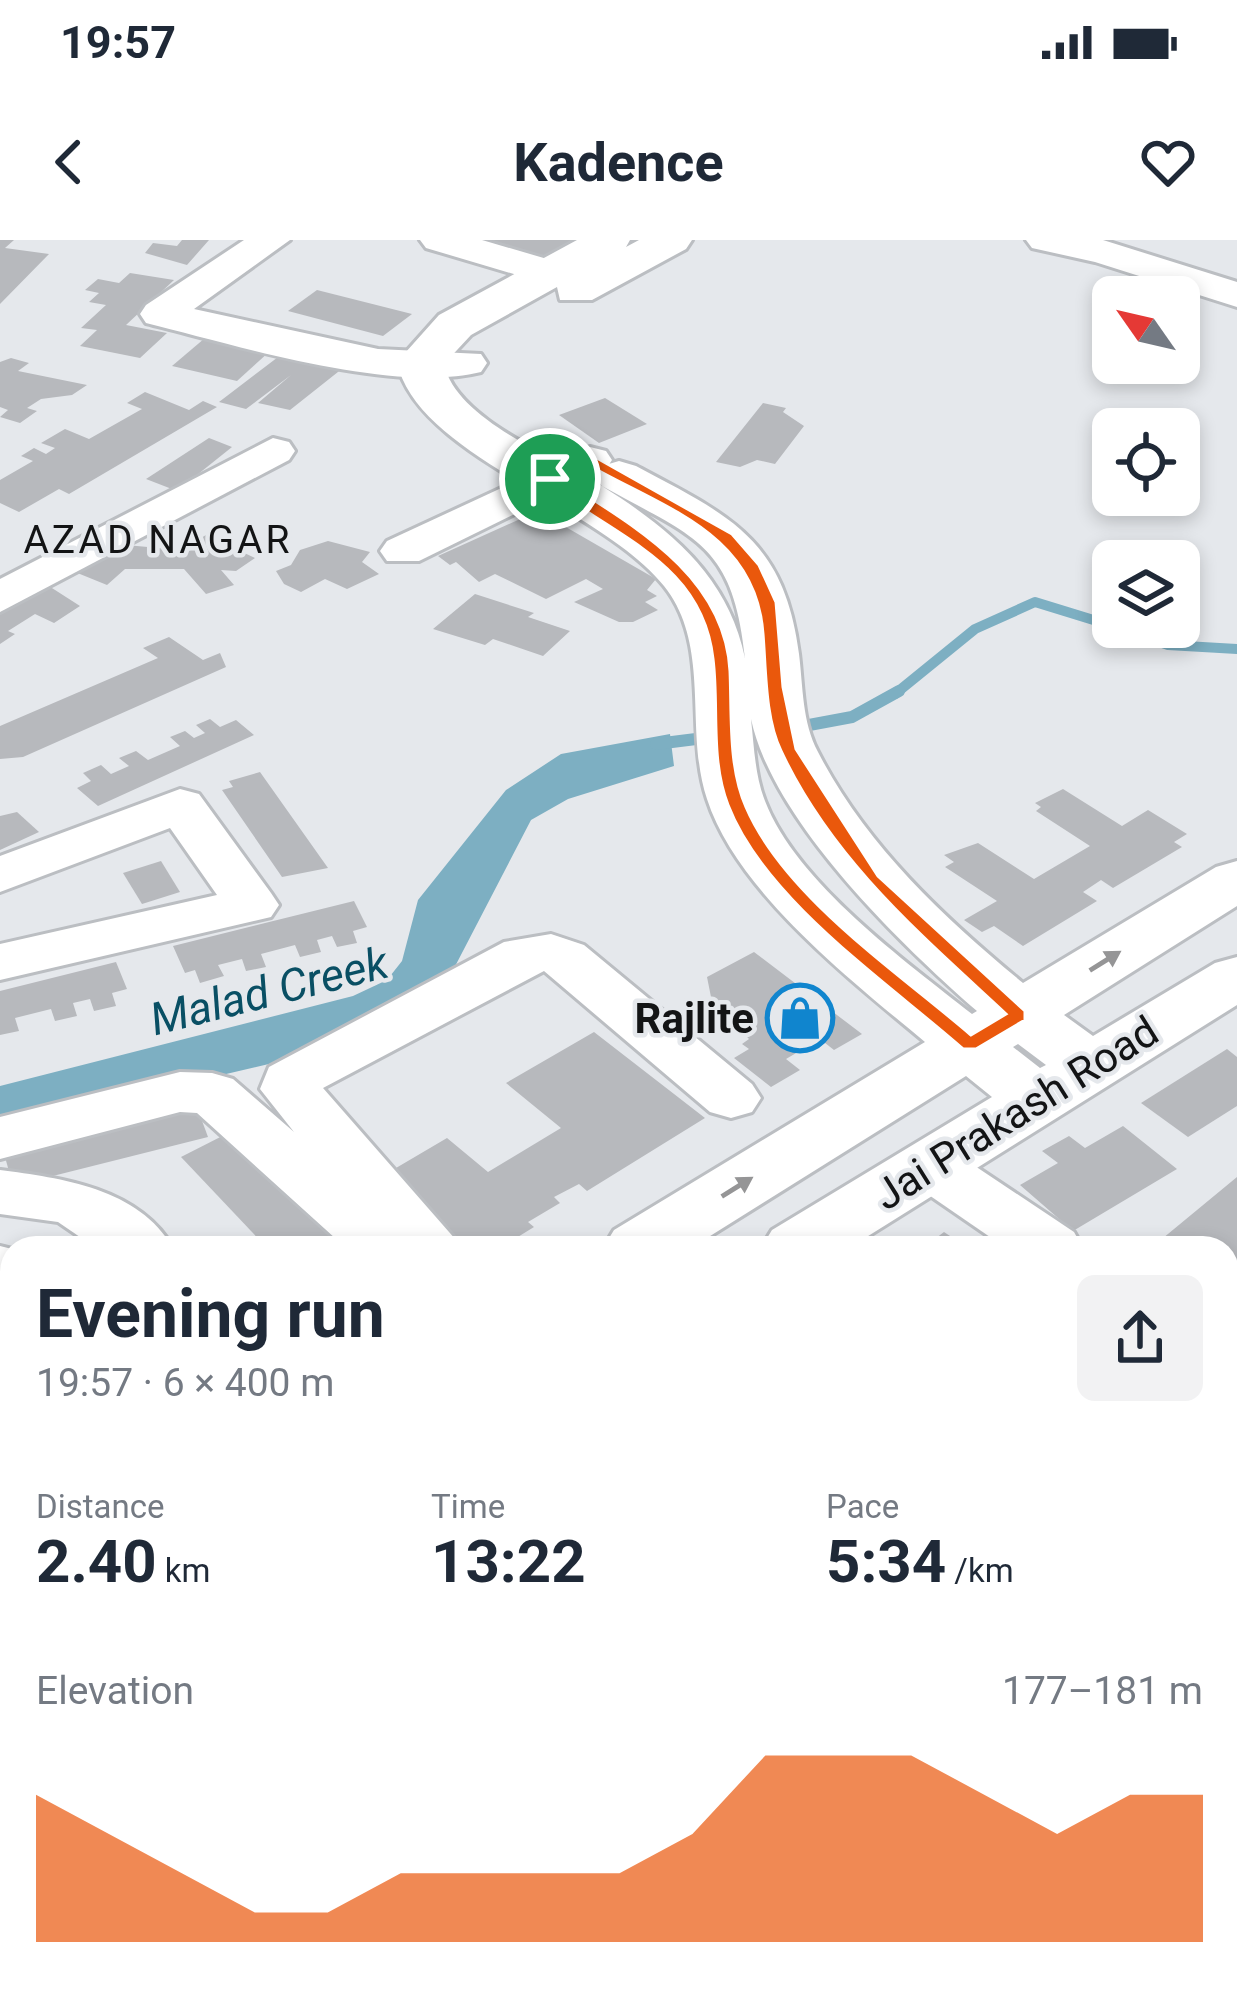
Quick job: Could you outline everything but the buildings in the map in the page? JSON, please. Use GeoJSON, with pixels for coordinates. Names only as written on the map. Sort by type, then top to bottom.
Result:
{"type":"FeatureCollection","features":[{"type":"Feature","properties":{"kind":"main road"},"geometry":{"type":"LineString","coordinates":[[671,240],[582,265],[454,325],[443,362],[425,385],[452,416],[570,469],[661,550],[711,618],[747,655],[784,734],[872,880],[994,1030]]}},
{"type":"Feature","properties":{"kind":"main road"},"geometry":{"type":"LineString","coordinates":[[747,655],[725,737],[736,806],[768,860],[820,914],[994,1030],[1064,1083]]}},
{"type":"Feature","properties":{"kind":"main road","name":"Jai Prakash Road"},"geometry":{"type":"LineString","coordinates":[[658,1236],[1237,880]]}},
{"type":"Feature","properties":{"kind":"main road","name":"Jai Prakash Road"},"geometry":{"type":"LineString","coordinates":[[816,1236],[1237,977]]}},
{"type":"Feature","properties":{"kind":"street"},"geometry":{"type":"LineString","coordinates":[[271,240],[160,314],[378,362],[443,362]]}},
{"type":"Feature","properties":{"kind":"street"},"geometry":{"type":"LineString","coordinates":[[440,240],[582,265]]}},
{"type":"Feature","properties":{"kind":"street"},"geometry":{"type":"LineString","coordinates":[[1046,240],[1104,252],[1237,295]]}},
{"type":"Feature","properties":{"kind":"street"},"geometry":{"type":"LineString","coordinates":[[8,580],[273,451]]}},
{"type":"Feature","properties":{"kind":"street"},"geometry":{"type":"LineString","coordinates":[[403,551],[570,469]]}},
{"type":"Feature","properties":{"kind":"street"},"geometry":{"type":"LineString","coordinates":[[0,875],[180,805],[252,905],[0,962]]}},
{"type":"Feature","properties":{"kind":"street"},"geometry":{"type":"LineString","coordinates":[[421,1236],[312,1115],[290,1089],[290,1081],[524,955],[551,952],[564,958],[731,1098]]}},
{"type":"Feature","properties":{"kind":"street"},"geometry":{"type":"LineString","coordinates":[[0,1138],[180,1092],[212,1093],[373,1236]]}},
{"type":"Feature","properties":{"kind":"street"},"geometry":{"type":"LineString","coordinates":[[932,1167],[1034,1236]]}},
{"type":"Feature","properties":{"kind":"street"},"geometry":{"type":"LineString","coordinates":[[0,1192],[74,1202],[124,1236]]}},
{"type":"Feature","properties":{"kind":"water"},"geometry":{"type":"Polygon","coordinates":[[[670,734],[674,766],[568,799],[531,820],[450,976],[354,1044],[0,1127],[0,1086],[353,996],[387,980],[402,961],[418,900],[506,790],[561,754],[670,734]]]}},
{"type":"Feature","properties":{"kind":"waterway","name":"Malad Creek"},"geometry":{"type":"LineString","coordinates":[[898,692],[975,629],[1035,602],[1092,620]]}},
{"type":"Feature","properties":{"kind":"waterway","name":"Malad Creek"},"geometry":{"type":"LineString","coordinates":[[1200,647],[1237,649]]}},
{"type":"Feature","properties":{"kind":"waterway","name":"Malad Creek"},"geometry":{"type":"LineString","coordinates":[[793,728],[852,717],[898,692]]}},
{"type":"Feature","properties":{"kind":"waterway","name":"Malad Creek"},"geometry":{"type":"LineString","coordinates":[[656,744],[712,737]]}},
{"type":"Feature","properties":{"kind":"place","name":"Rajlite"},"geometry":{"type":"Point","coordinates":[800,1018]}},
{"type":"Feature","properties":{"kind":"district","name":"AZAD NAGAR"},"geometry":{"type":"Point","coordinates":[158,540]}},
{"type":"Feature","properties":{"kind":"route"},"geometry":{"type":"LineString","coordinates":[[590,460],[727,537],[754,568],[768,602],[775,687],[788,749],[872,880],[1019,1016],[969,1044],[820,914],[768,860],[736,806],[725,757],[721,657],[711,618],[661,550],[550,479],[590,460]]}}]}
